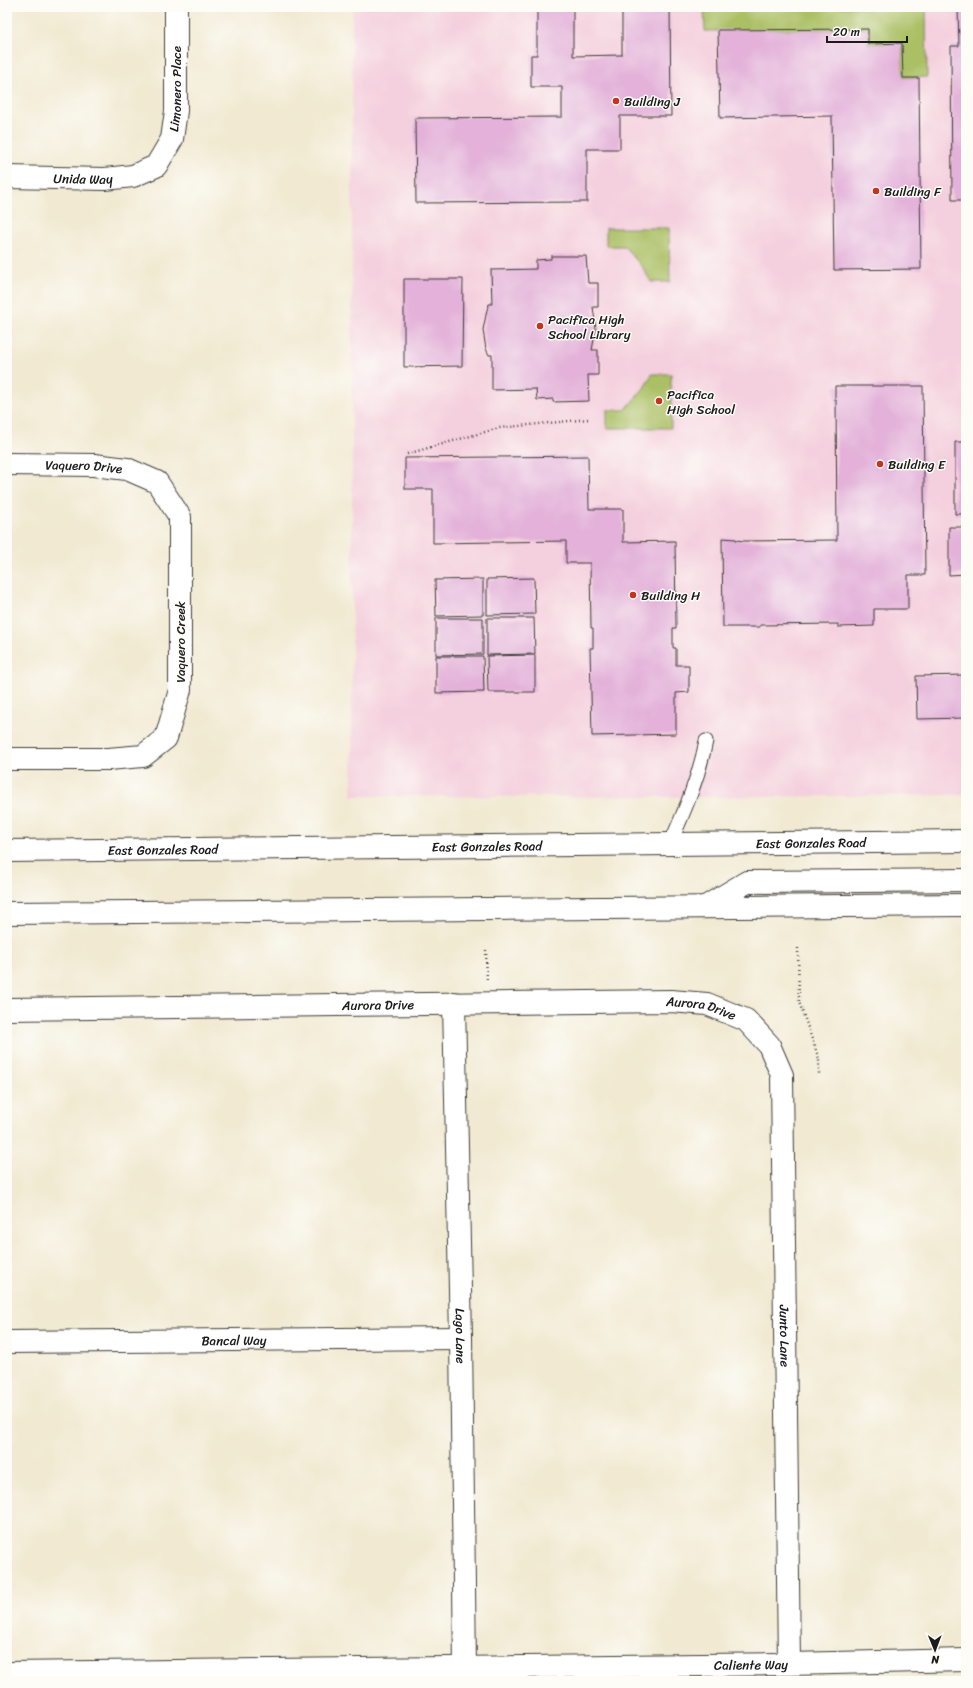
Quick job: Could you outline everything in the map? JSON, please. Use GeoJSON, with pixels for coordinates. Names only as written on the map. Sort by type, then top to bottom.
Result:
{"type":"FeatureCollection","features":[{"type":"Feature","properties":{"kind":"street","name":"Limonero Place"},"geometry":{"type":"LineString","coordinates":[[156,166],[172,139],[176,111],[176,7]]}},
{"type":"Feature","properties":{"kind":"street","name":"Unida Way"},"geometry":{"type":"LineString","coordinates":[[7,177],[105,179],[133,176],[156,166]]}},
{"type":"Feature","properties":{"kind":"street","name":"Vaquero Drive"},"geometry":{"type":"LineString","coordinates":[[7,464],[94,465],[127,469],[157,482]]}},
{"type":"Feature","properties":{"kind":"street","name":"Vaquero Creek"},"geometry":{"type":"LineString","coordinates":[[7,759],[108,759],[143,756],[166,738],[180,690],[180,517],[157,482]]}},
{"type":"Feature","properties":{"kind":"street","name":"East Gonzales Road"},"geometry":{"type":"LineString","coordinates":[[7,851],[966,841]]}},
{"type":"Feature","properties":{"kind":"street"},"geometry":{"type":"LineString","coordinates":[[706,906],[747,882],[966,880]]}},
{"type":"Feature","properties":{"kind":"street"},"geometry":{"type":"LineString","coordinates":[[7,913],[966,905]]}},
{"type":"Feature","properties":{"kind":"street","name":"Aurora Drive"},"geometry":{"type":"LineString","coordinates":[[7,1009],[670,1001],[707,1004],[746,1020]]}},
{"type":"Feature","properties":{"kind":"street","name":"Lago Lane"},"geometry":{"type":"LineString","coordinates":[[454,1003],[461,1338],[465,1668]]}},
{"type":"Feature","properties":{"kind":"street","name":"Junto Lane"},"geometry":{"type":"LineString","coordinates":[[746,1020],[770,1045],[782,1075],[789,1664]]}},
{"type":"Feature","properties":{"kind":"street","name":"Bancal Way"},"geometry":{"type":"LineString","coordinates":[[7,1342],[461,1338]]}},
{"type":"Feature","properties":{"kind":"street","name":"Caliente Way"},"geometry":{"type":"LineString","coordinates":[[7,1673],[272,1675],[465,1668],[966,1660]]}},
{"type":"Feature","properties":{"kind":"lane"},"geometry":{"type":"LineString","coordinates":[[670,844],[692,794],[702,763],[706,741]]}},
{"type":"Feature","properties":{"kind":"path"},"geometry":{"type":"LineString","coordinates":[[407,454],[498,428],[589,418]]}},
{"type":"Feature","properties":{"kind":"path"},"geometry":{"type":"LineString","coordinates":[[798,948],[799,1002],[819,1059],[819,1074]]}},
{"type":"Feature","properties":{"kind":"shaded area","name":"Pacifica High School"},"geometry":{"type":"Polygon","coordinates":[[[352,7],[966,7],[966,795],[705,797],[352,796],[352,7]]]}},
{"type":"Feature","properties":{"kind":"green space"},"geometry":{"type":"Polygon","coordinates":[[[704,7],[926,7],[927,77],[903,78],[902,43],[868,44],[867,29],[705,31],[704,7]]]}},
{"type":"Feature","properties":{"kind":"green space"},"geometry":{"type":"Polygon","coordinates":[[[606,228],[669,228],[670,282],[651,282],[643,268],[624,246],[606,246],[606,228]]]}},
{"type":"Feature","properties":{"kind":"green space"},"geometry":{"type":"Polygon","coordinates":[[[652,374],[671,374],[671,428],[607,428],[607,410],[625,410],[644,388],[652,374]]]}},
{"type":"Feature","properties":{"kind":"building","name":"Building J"},"geometry":{"type":"Polygon","coordinates":[[[537,7],[573,7],[573,56],[622,55],[622,7],[670,7],[671,116],[620,116],[620,149],[587,149],[587,202],[416,203],[415,118],[562,117],[562,87],[531,87],[531,55],[537,55],[537,7]]]}},
{"type":"Feature","properties":{"kind":"building"},"geometry":{"type":"Polygon","coordinates":[[[958,7],[966,7],[966,200],[952,200],[951,46],[959,46],[958,7]]]}},
{"type":"Feature","properties":{"kind":"building","name":"Building F"},"geometry":{"type":"Polygon","coordinates":[[[868,29],[868,44],[902,43],[903,78],[919,78],[921,269],[834,270],[832,116],[720,118],[718,30],[868,29]]]}},
{"type":"Feature","properties":{"kind":"building","name":"Pacifica High School Library"},"geometry":{"type":"Polygon","coordinates":[[[551,256],[586,256],[588,283],[598,283],[598,307],[593,307],[596,329],[592,350],[598,350],[598,375],[588,375],[589,401],[553,402],[553,399],[537,400],[536,389],[492,390],[492,355],[489,355],[486,349],[483,330],[489,304],[492,304],[491,270],[536,269],[536,260],[551,259],[551,256]]]}},
{"type":"Feature","properties":{"kind":"building"},"geometry":{"type":"Polygon","coordinates":[[[404,279],[463,279],[462,366],[404,367],[404,279]]]}},
{"type":"Feature","properties":{"kind":"building","name":"Building E"},"geometry":{"type":"Polygon","coordinates":[[[835,386],[923,386],[925,575],[908,575],[908,609],[874,609],[874,626],[838,627],[838,624],[723,627],[722,538],[744,541],[837,540],[835,386]]]}},
{"type":"Feature","properties":{"kind":"building"},"geometry":{"type":"Polygon","coordinates":[[[955,442],[966,442],[966,514],[955,514],[955,442]]]}},
{"type":"Feature","properties":{"kind":"building","name":"Building H"},"geometry":{"type":"Polygon","coordinates":[[[588,456],[589,509],[623,509],[623,542],[675,541],[676,628],[673,628],[673,648],[676,648],[676,665],[689,665],[689,692],[676,693],[676,734],[592,736],[590,648],[593,648],[593,628],[591,628],[590,563],[566,563],[566,541],[433,543],[433,489],[405,489],[405,458],[588,456]]]}},
{"type":"Feature","properties":{"kind":"building"},"geometry":{"type":"Polygon","coordinates":[[[949,527],[966,527],[966,574],[949,575],[949,527]]]}},
{"type":"Feature","properties":{"kind":"building"},"geometry":{"type":"Polygon","coordinates":[[[534,578],[535,614],[487,615],[487,579],[534,578]]]}},
{"type":"Feature","properties":{"kind":"building"},"geometry":{"type":"Polygon","coordinates":[[[483,579],[483,615],[436,616],[435,580],[483,579]]]}},
{"type":"Feature","properties":{"kind":"building"},"geometry":{"type":"Polygon","coordinates":[[[436,618],[483,618],[483,654],[436,655],[436,618]]]}},
{"type":"Feature","properties":{"kind":"building"},"geometry":{"type":"Polygon","coordinates":[[[487,618],[534,618],[535,654],[487,655],[487,618]]]}},
{"type":"Feature","properties":{"kind":"building"},"geometry":{"type":"Polygon","coordinates":[[[535,655],[535,692],[488,692],[487,656],[535,655]]]}},
{"type":"Feature","properties":{"kind":"building"},"geometry":{"type":"Polygon","coordinates":[[[436,656],[483,656],[484,692],[436,693],[436,656]]]}},
{"type":"Feature","properties":{"kind":"building"},"geometry":{"type":"Polygon","coordinates":[[[966,675],[966,718],[917,719],[916,676],[966,675]]]}},
{"type":"Feature","properties":{"kind":"place","name":"Building J"},"geometry":{"type":"Point","coordinates":[616,101]}},
{"type":"Feature","properties":{"kind":"place","name":"Building F"},"geometry":{"type":"Point","coordinates":[876,191]}},
{"type":"Feature","properties":{"kind":"place","name":"Pacifica High School Library"},"geometry":{"type":"Point","coordinates":[540,326]}},
{"type":"Feature","properties":{"kind":"place","name":"Pacifica High School"},"geometry":{"type":"Point","coordinates":[659,401]}},
{"type":"Feature","properties":{"kind":"place","name":"Building E"},"geometry":{"type":"Point","coordinates":[880,464]}},
{"type":"Feature","properties":{"kind":"place","name":"Building H"},"geometry":{"type":"Point","coordinates":[633,595]}}]}
